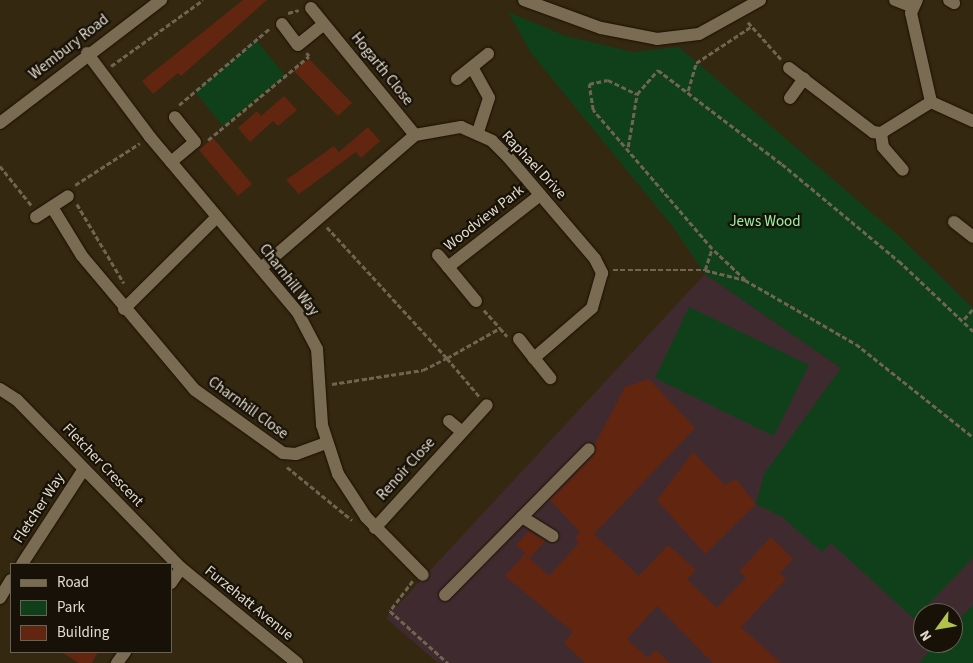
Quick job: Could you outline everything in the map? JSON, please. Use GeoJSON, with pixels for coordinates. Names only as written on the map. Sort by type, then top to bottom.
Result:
{"type":"FeatureCollection","features":[{"type":"Feature","properties":{"kind":"street","name":"Wembury Road"},"geometry":{"type":"LineString","coordinates":[[0,122],[87,53],[161,0]]}},
{"type":"Feature","properties":{"kind":"street"},"geometry":{"type":"LineString","coordinates":[[524,0],[639,38],[699,34],[740,13],[760,0]]}},
{"type":"Feature","properties":{"kind":"street"},"geometry":{"type":"LineString","coordinates":[[895,0],[915,4],[932,102]]}},
{"type":"Feature","properties":{"kind":"street","name":"Hogarth Close"},"geometry":{"type":"LineString","coordinates":[[311,8],[415,135]]}},
{"type":"Feature","properties":{"kind":"street"},"geometry":{"type":"LineString","coordinates":[[279,22],[298,44],[324,24]]}},
{"type":"Feature","properties":{"kind":"street","name":"Charnhill Way"},"geometry":{"type":"LineString","coordinates":[[87,53],[150,137],[261,268],[308,330],[317,349],[327,443],[348,496],[375,528],[422,574]]}},
{"type":"Feature","properties":{"kind":"street"},"geometry":{"type":"LineString","coordinates":[[457,79],[488,54]]}},
{"type":"Feature","properties":{"kind":"street"},"geometry":{"type":"LineString","coordinates":[[472,67],[489,98],[477,134]]}},
{"type":"Feature","properties":{"kind":"street"},"geometry":{"type":"LineString","coordinates":[[788,68],[864,128],[881,133],[932,102]]}},
{"type":"Feature","properties":{"kind":"street"},"geometry":{"type":"LineString","coordinates":[[790,98],[804,79]]}},
{"type":"Feature","properties":{"kind":"street"},"geometry":{"type":"LineString","coordinates":[[932,102],[973,122]]}},
{"type":"Feature","properties":{"kind":"street"},"geometry":{"type":"LineString","coordinates":[[171,162],[195,142],[175,117]]}},
{"type":"Feature","properties":{"kind":"street","name":"Raphael Drive"},"geometry":{"type":"LineString","coordinates":[[415,135],[461,127],[492,141],[595,259],[602,273]]}},
{"type":"Feature","properties":{"kind":"street"},"geometry":{"type":"LineString","coordinates":[[881,133],[883,147],[902,170]]}},
{"type":"Feature","properties":{"kind":"street"},"geometry":{"type":"LineString","coordinates":[[261,268],[415,135]]}},
{"type":"Feature","properties":{"kind":"street"},"geometry":{"type":"LineString","coordinates":[[37,216],[52,207],[68,192]]}},
{"type":"Feature","properties":{"kind":"street","name":"Woodview Park"},"geometry":{"type":"LineString","coordinates":[[448,267],[540,195]]}},
{"type":"Feature","properties":{"kind":"street","name":"Charnhill Close"},"geometry":{"type":"LineString","coordinates":[[52,207],[82,256],[124,309],[195,390],[283,453],[296,454],[327,443]]}},
{"type":"Feature","properties":{"kind":"street"},"geometry":{"type":"LineString","coordinates":[[124,309],[217,217]]}},
{"type":"Feature","properties":{"kind":"street"},"geometry":{"type":"LineString","coordinates":[[954,222],[973,237]]}},
{"type":"Feature","properties":{"kind":"street","name":"Woodview Park"},"geometry":{"type":"LineString","coordinates":[[438,255],[476,301]]}},
{"type":"Feature","properties":{"kind":"street"},"geometry":{"type":"LineString","coordinates":[[534,358],[592,308],[602,273]]}},
{"type":"Feature","properties":{"kind":"street"},"geometry":{"type":"LineString","coordinates":[[519,339],[550,378]]}},
{"type":"Feature","properties":{"kind":"street","name":"Fletcher Crescent"},"geometry":{"type":"LineString","coordinates":[[0,389],[17,400],[181,568]]}},
{"type":"Feature","properties":{"kind":"street","name":"Renoir Close"},"geometry":{"type":"LineString","coordinates":[[375,528],[487,405]]}},
{"type":"Feature","properties":{"kind":"street"},"geometry":{"type":"LineString","coordinates":[[449,421],[462,432]]}},
{"type":"Feature","properties":{"kind":"street"},"geometry":{"type":"LineString","coordinates":[[445,595],[589,449]]}},
{"type":"Feature","properties":{"kind":"street","name":"Fletcher Way"},"geometry":{"type":"LineString","coordinates":[[23,563],[84,469]]}},
{"type":"Feature","properties":{"kind":"street"},"geometry":{"type":"LineString","coordinates":[[522,517],[553,536]]}},
{"type":"Feature","properties":{"kind":"street"},"geometry":{"type":"LineString","coordinates":[[172,582],[181,568]]}},
{"type":"Feature","properties":{"kind":"street","name":"Furzehatt Avenue"},"geometry":{"type":"LineString","coordinates":[[181,568],[297,663]]}},
{"type":"Feature","properties":{"kind":"street"},"geometry":{"type":"LineString","coordinates":[[0,598],[10,582]]}},
{"type":"Feature","properties":{"kind":"path"},"geometry":{"type":"LineString","coordinates":[[102,73],[203,0]]}},
{"type":"Feature","properties":{"kind":"path"},"geometry":{"type":"LineString","coordinates":[[175,117],[171,112],[279,22],[311,8]]}},
{"type":"Feature","properties":{"kind":"path"},"geometry":{"type":"LineString","coordinates":[[740,13],[788,68]]}},
{"type":"Feature","properties":{"kind":"path"},"geometry":{"type":"LineString","coordinates":[[688,91],[696,63],[752,26]]}},
{"type":"Feature","properties":{"kind":"path"},"geometry":{"type":"LineString","coordinates":[[195,142],[199,148],[308,56],[298,44]]}},
{"type":"Feature","properties":{"kind":"path"},"geometry":{"type":"LineString","coordinates":[[628,148],[637,94],[658,70],[688,91],[718,119],[782,164],[964,319],[973,331]]}},
{"type":"Feature","properties":{"kind":"path"},"geometry":{"type":"LineString","coordinates":[[637,94],[608,80],[589,84],[593,110],[628,148],[712,249],[745,280],[856,344],[973,437]]}},
{"type":"Feature","properties":{"kind":"path"},"geometry":{"type":"LineString","coordinates":[[134,299],[68,192],[150,137]]}},
{"type":"Feature","properties":{"kind":"path"},"geometry":{"type":"LineString","coordinates":[[0,166],[37,216]]}},
{"type":"Feature","properties":{"kind":"path"},"geometry":{"type":"LineString","coordinates":[[319,219],[447,358],[487,405]]}},
{"type":"Feature","properties":{"kind":"path"},"geometry":{"type":"LineString","coordinates":[[705,270],[712,249]]}},
{"type":"Feature","properties":{"kind":"path"},"geometry":{"type":"LineString","coordinates":[[602,273],[705,270],[745,280]]}},
{"type":"Feature","properties":{"kind":"path"},"geometry":{"type":"LineString","coordinates":[[476,301],[513,343],[519,339]]}},
{"type":"Feature","properties":{"kind":"path"},"geometry":{"type":"LineString","coordinates":[[964,319],[973,309]]}},
{"type":"Feature","properties":{"kind":"path"},"geometry":{"type":"LineString","coordinates":[[321,386],[423,370],[500,328]]}},
{"type":"Feature","properties":{"kind":"path"},"geometry":{"type":"LineString","coordinates":[[283,453],[284,465],[351,520],[366,517]]}},
{"type":"Feature","properties":{"kind":"path"},"geometry":{"type":"LineString","coordinates":[[422,574],[390,611],[448,663]]}},
{"type":"Feature","properties":{"kind":"shaded area"},"geometry":{"type":"Polygon","coordinates":[[[705,274],[854,377],[973,483],[973,663],[438,663],[386,618],[705,274]]]}},
{"type":"Feature","properties":{"kind":"green space","name":"Jews Wood"},"geometry":{"type":"Polygon","coordinates":[[[508,12],[566,36],[633,52],[679,47],[900,237],[973,308],[973,558],[929,603],[913,603],[913,618],[831,543],[822,552],[782,517],[756,504],[764,474],[841,368],[705,274],[673,227],[531,53],[508,12]]]}},
{"type":"Feature","properties":{"kind":"green space"},"geometry":{"type":"Polygon","coordinates":[[[256,40],[285,75],[223,126],[195,92],[256,40]]]}},
{"type":"Feature","properties":{"kind":"green space"},"geometry":{"type":"Polygon","coordinates":[[[689,307],[809,365],[774,436],[655,378],[689,307]]]}},
{"type":"Feature","properties":{"kind":"green space"},"geometry":{"type":"Polygon","coordinates":[[[973,605],[973,663],[919,663],[928,653],[963,653],[963,615],[973,605]]]}},
{"type":"Feature","properties":{"kind":"building"},"geometry":{"type":"Polygon","coordinates":[[[243,0],[267,0],[181,76],[178,73],[153,94],[142,81],[243,0]]]}},
{"type":"Feature","properties":{"kind":"building"},"geometry":{"type":"Polygon","coordinates":[[[309,59],[352,103],[338,116],[294,71],[309,59]]]}},
{"type":"Feature","properties":{"kind":"building"},"geometry":{"type":"Polygon","coordinates":[[[284,96],[297,110],[278,126],[273,121],[250,142],[238,128],[257,111],[261,116],[284,96]]]}},
{"type":"Feature","properties":{"kind":"building"},"geometry":{"type":"Polygon","coordinates":[[[368,127],[380,141],[361,158],[356,152],[299,194],[286,180],[334,146],[339,152],[368,127]]]}},
{"type":"Feature","properties":{"kind":"building"},"geometry":{"type":"Polygon","coordinates":[[[213,138],[252,184],[238,196],[199,150],[213,138]]]}},
{"type":"Feature","properties":{"kind":"building"},"geometry":{"type":"Polygon","coordinates":[[[649,379],[695,428],[594,534],[639,576],[668,545],[696,570],[687,579],[717,608],[746,577],[739,571],[771,537],[793,559],[780,573],[786,579],[741,627],[781,663],[713,663],[657,606],[627,639],[648,658],[656,650],[670,663],[585,663],[564,643],[573,632],[505,576],[525,554],[549,576],[579,543],[575,538],[580,532],[550,500],[595,454],[595,444],[625,387],[649,379]]]}},
{"type":"Feature","properties":{"kind":"building"},"geometry":{"type":"Polygon","coordinates":[[[693,452],[725,485],[736,479],[756,504],[705,554],[657,500],[693,452]]]}},
{"type":"Feature","properties":{"kind":"building"},"geometry":{"type":"Polygon","coordinates":[[[529,531],[545,541],[530,558],[516,545],[529,531]]]}},
{"type":"Feature","properties":{"kind":"building"},"geometry":{"type":"Polygon","coordinates":[[[63,653],[97,653],[92,663],[79,663],[63,653]]]}}]}
